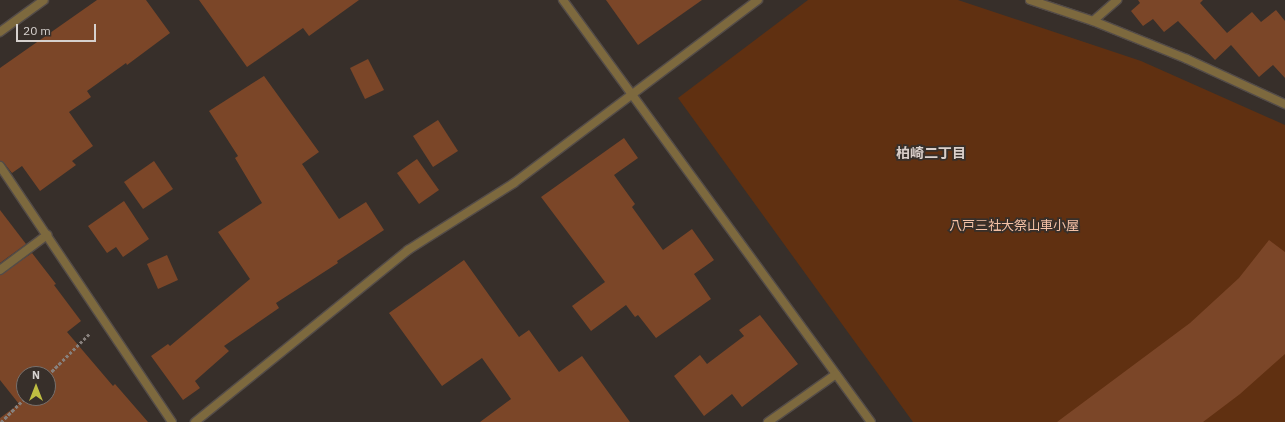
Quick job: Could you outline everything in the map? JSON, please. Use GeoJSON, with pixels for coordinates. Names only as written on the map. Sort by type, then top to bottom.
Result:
{"type":"FeatureCollection","features":[{"type":"Feature","properties":{"kind":"street"},"geometry":{"type":"LineString","coordinates":[[0,32],[44,0]]}},
{"type":"Feature","properties":{"kind":"street"},"geometry":{"type":"LineString","coordinates":[[564,0],[871,422]]}},
{"type":"Feature","properties":{"kind":"street"},"geometry":{"type":"LineString","coordinates":[[195,422],[408,250],[514,183],[758,0]]}},
{"type":"Feature","properties":{"kind":"street"},"geometry":{"type":"LineString","coordinates":[[1030,0],[1093,21],[1187,59],[1285,104]]}},
{"type":"Feature","properties":{"kind":"street"},"geometry":{"type":"LineString","coordinates":[[1093,21],[1117,0]]}},
{"type":"Feature","properties":{"kind":"street"},"geometry":{"type":"LineString","coordinates":[[0,166],[172,422]]}},
{"type":"Feature","properties":{"kind":"street"},"geometry":{"type":"LineString","coordinates":[[0,270],[47,236]]}},
{"type":"Feature","properties":{"kind":"street"},"geometry":{"type":"LineString","coordinates":[[768,422],[836,374]]}},
{"type":"Feature","properties":{"kind":"path"},"geometry":{"type":"LineString","coordinates":[[56,367],[104,320]]}},
{"type":"Feature","properties":{"kind":"path"},"geometry":{"type":"LineString","coordinates":[[1,422],[17,406]]}},
{"type":"Feature","properties":{"kind":"green space","name":"八戸三社大祭山車小屋"},"geometry":{"type":"Polygon","coordinates":[[[808,0],[958,0],[1141,61],[1285,125],[1285,422],[913,422],[678,98],[808,0]]]}},
{"type":"Feature","properties":{"kind":"building"},"geometry":{"type":"Polygon","coordinates":[[[97,0],[146,0],[170,33],[127,65],[126,63],[87,91],[91,97],[69,112],[93,146],[72,161],[76,165],[40,191],[22,166],[12,173],[4,163],[0,161],[0,68],[97,0]]]}},
{"type":"Feature","properties":{"kind":"building"},"geometry":{"type":"Polygon","coordinates":[[[199,0],[359,0],[309,36],[303,28],[247,67],[199,0]]]}},
{"type":"Feature","properties":{"kind":"building"},"geometry":{"type":"Polygon","coordinates":[[[606,0],[702,0],[638,45],[606,0]]]}},
{"type":"Feature","properties":{"kind":"building"},"geometry":{"type":"Polygon","coordinates":[[[1138,0],[1203,0],[1200,3],[1227,33],[1252,12],[1261,22],[1276,10],[1285,21],[1285,78],[1273,65],[1259,77],[1231,45],[1215,60],[1178,21],[1164,32],[1153,19],[1143,26],[1131,11],[1140,3],[1138,0]]]}},
{"type":"Feature","properties":{"kind":"building"},"geometry":{"type":"Polygon","coordinates":[[[368,59],[384,90],[365,99],[350,68],[368,59]]]}},
{"type":"Feature","properties":{"kind":"building"},"geometry":{"type":"Polygon","coordinates":[[[264,76],[319,152],[302,164],[339,219],[366,202],[384,230],[337,261],[338,263],[276,303],[279,308],[224,346],[229,351],[195,381],[200,388],[183,400],[151,356],[168,344],[170,346],[250,279],[218,232],[262,203],[235,158],[238,156],[209,111],[264,76]]]}},
{"type":"Feature","properties":{"kind":"building"},"geometry":{"type":"Polygon","coordinates":[[[438,120],[458,151],[433,167],[413,136],[438,120]]]}},
{"type":"Feature","properties":{"kind":"building"},"geometry":{"type":"Polygon","coordinates":[[[624,138],[638,158],[614,175],[635,204],[632,207],[663,250],[692,229],[714,260],[694,274],[711,299],[656,338],[638,315],[635,317],[626,305],[591,331],[572,306],[605,282],[541,197],[624,138]]]}},
{"type":"Feature","properties":{"kind":"building"},"geometry":{"type":"Polygon","coordinates":[[[417,159],[439,190],[419,204],[397,173],[417,159]]]}},
{"type":"Feature","properties":{"kind":"building"},"geometry":{"type":"Polygon","coordinates":[[[154,161],[173,189],[143,209],[124,182],[154,161]]]}},
{"type":"Feature","properties":{"kind":"building"},"geometry":{"type":"Polygon","coordinates":[[[124,201],[149,239],[123,257],[116,247],[107,253],[88,226],[124,201]]]}},
{"type":"Feature","properties":{"kind":"building"},"geometry":{"type":"Polygon","coordinates":[[[0,210],[26,244],[0,263],[0,210]]]}},
{"type":"Feature","properties":{"kind":"building"},"geometry":{"type":"Polygon","coordinates":[[[1269,240],[1285,252],[1285,354],[1240,394],[1203,422],[1057,422],[1190,323],[1239,278],[1269,240]]]}},
{"type":"Feature","properties":{"kind":"building"},"geometry":{"type":"Polygon","coordinates":[[[32,253],[56,284],[54,285],[81,321],[67,332],[113,386],[115,384],[148,422],[0,422],[0,418],[16,406],[56,406],[56,366],[16,366],[16,400],[0,380],[0,275],[32,253]]]}},
{"type":"Feature","properties":{"kind":"building"},"geometry":{"type":"Polygon","coordinates":[[[167,255],[178,280],[158,289],[147,264],[167,255]]]}},
{"type":"Feature","properties":{"kind":"building"},"geometry":{"type":"Polygon","coordinates":[[[464,260],[519,337],[529,330],[559,372],[582,356],[630,422],[480,422],[511,399],[482,358],[442,386],[389,313],[464,260]]]}},
{"type":"Feature","properties":{"kind":"building"},"geometry":{"type":"Polygon","coordinates":[[[760,315],[798,364],[742,407],[732,394],[704,416],[674,376],[700,355],[707,364],[744,336],[739,330],[760,315]]]}},
{"type":"Feature","properties":{"kind":"district","name":"柏崎二丁目"},"geometry":{"type":"Point","coordinates":[931,153]}}]}
